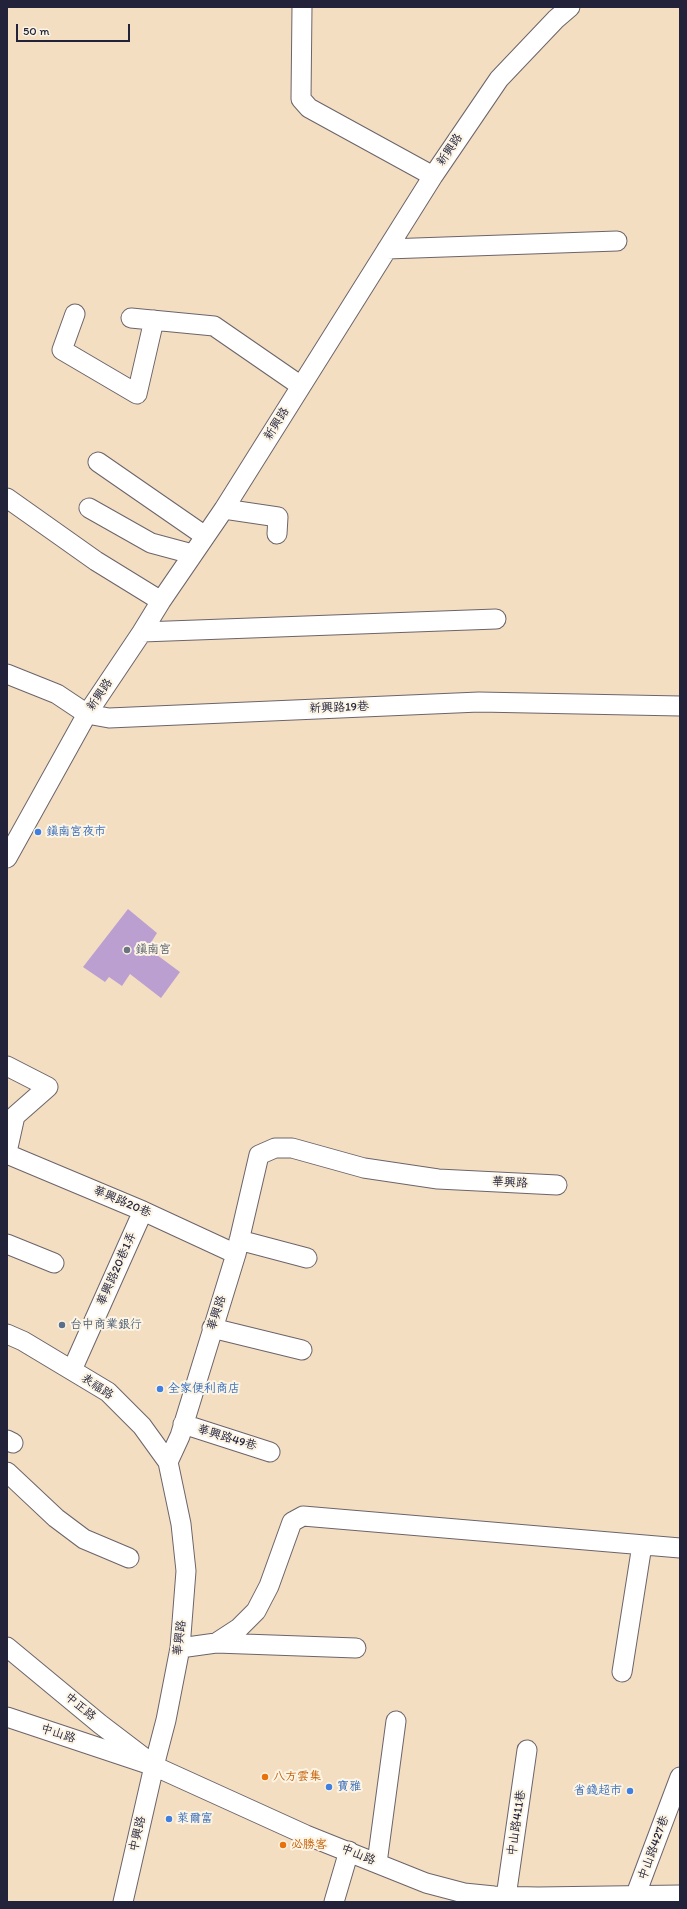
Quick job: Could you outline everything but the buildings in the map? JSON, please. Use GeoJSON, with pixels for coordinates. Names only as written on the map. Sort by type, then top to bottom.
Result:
{"type":"FeatureCollection","features":[{"type":"Feature","properties":{"kind":"street"},"geometry":{"type":"LineString","coordinates":[[302,7],[301,99],[309,108],[432,176]]}},
{"type":"Feature","properties":{"kind":"street","name":"新興路"},"geometry":{"type":"LineString","coordinates":[[7,858],[15,830],[161,600],[224,508],[432,176],[499,79],[556,19],[570,7]]}},
{"type":"Feature","properties":{"kind":"street"},"geometry":{"type":"LineString","coordinates":[[387,249],[618,241]]}},
{"type":"Feature","properties":{"kind":"street"},"geometry":{"type":"LineString","coordinates":[[75,314],[62,350],[137,394],[154,320]]}},
{"type":"Feature","properties":{"kind":"street"},"geometry":{"type":"LineString","coordinates":[[132,318],[214,326],[301,386]]}},
{"type":"Feature","properties":{"kind":"street"},"geometry":{"type":"LineString","coordinates":[[98,462],[205,536]]}},
{"type":"Feature","properties":{"kind":"street"},"geometry":{"type":"LineString","coordinates":[[7,498],[96,560],[161,600]]}},
{"type":"Feature","properties":{"kind":"street"},"geometry":{"type":"LineString","coordinates":[[88,508],[151,543],[192,554]]}},
{"type":"Feature","properties":{"kind":"street"},"geometry":{"type":"LineString","coordinates":[[224,508],[278,517],[278,534]]}},
{"type":"Feature","properties":{"kind":"street"},"geometry":{"type":"LineString","coordinates":[[142,632],[496,619]]}},
{"type":"Feature","properties":{"kind":"street","name":"新興路19巷"},"geometry":{"type":"LineString","coordinates":[[7,674],[57,694],[88,714],[109,718],[479,702],[680,706]]}},
{"type":"Feature","properties":{"kind":"street"},"geometry":{"type":"LineString","coordinates":[[7,1066],[48,1087],[16,1116],[7,1153]]}},
{"type":"Feature","properties":{"kind":"street","name":"華興路"},"geometry":{"type":"LineString","coordinates":[[154,1766],[166,1720],[180,1648],[186,1571],[181,1524],[168,1462],[180,1436],[238,1247],[259,1155],[275,1148],[292,1148],[364,1168],[438,1179],[557,1185]]}},
{"type":"Feature","properties":{"kind":"street","name":"華興路20巷"},"geometry":{"type":"LineString","coordinates":[[7,1153],[143,1211],[238,1247],[307,1258]]}},
{"type":"Feature","properties":{"kind":"street","name":"華興路20巷1弄"},"geometry":{"type":"LineString","coordinates":[[72,1370],[143,1211]]}},
{"type":"Feature","properties":{"kind":"street"},"geometry":{"type":"LineString","coordinates":[[7,1244],[54,1263]]}},
{"type":"Feature","properties":{"kind":"street"},"geometry":{"type":"LineString","coordinates":[[212,1328],[302,1350]]}},
{"type":"Feature","properties":{"kind":"street","name":"表福路"},"geometry":{"type":"LineString","coordinates":[[7,1334],[23,1341],[108,1392],[142,1426],[168,1462]]}},
{"type":"Feature","properties":{"kind":"street","name":"華興路49巷"},"geometry":{"type":"LineString","coordinates":[[183,1424],[270,1452]]}},
{"type":"Feature","properties":{"kind":"street"},"geometry":{"type":"LineString","coordinates":[[7,1472],[56,1518],[84,1538],[129,1558]]}},
{"type":"Feature","properties":{"kind":"street"},"geometry":{"type":"LineString","coordinates":[[216,1643],[239,1628],[256,1611],[269,1586],[292,1522],[303,1516],[680,1548]]}},
{"type":"Feature","properties":{"kind":"street"},"geometry":{"type":"LineString","coordinates":[[622,1672],[642,1545]]}},
{"type":"Feature","properties":{"kind":"street"},"geometry":{"type":"LineString","coordinates":[[180,1648],[216,1643],[356,1648]]}},
{"type":"Feature","properties":{"kind":"street","name":"中正路"},"geometry":{"type":"LineString","coordinates":[[7,1647],[100,1724],[154,1766]]}},
{"type":"Feature","properties":{"kind":"street","name":"中山路"},"geometry":{"type":"LineString","coordinates":[[7,1717],[154,1766],[306,1835],[426,1882],[464,1893],[506,1896],[634,1899],[680,1895]]}},
{"type":"Feature","properties":{"kind":"street"},"geometry":{"type":"LineString","coordinates":[[377,1863],[396,1722]]}},
{"type":"Feature","properties":{"kind":"street","name":"中山路411巷"},"geometry":{"type":"LineString","coordinates":[[506,1896],[527,1750]]}},
{"type":"Feature","properties":{"kind":"street","name":"中興路"},"geometry":{"type":"LineString","coordinates":[[123,1902],[154,1766]]}},
{"type":"Feature","properties":{"kind":"street","name":"中山路427巷"},"geometry":{"type":"LineString","coordinates":[[634,1899],[680,1777]]}},
{"type":"Feature","properties":{"kind":"street"},"geometry":{"type":"LineString","coordinates":[[334,1902],[349,1851]]}},
{"type":"Feature","properties":{"kind":"place","name":"鎮南宮夜市"},"geometry":{"type":"Point","coordinates":[38,832]}},
{"type":"Feature","properties":{"kind":"place","name":"鎮南宮"},"geometry":{"type":"Point","coordinates":[127,950]}},
{"type":"Feature","properties":{"kind":"place","name":"台中商業銀行"},"geometry":{"type":"Point","coordinates":[62,1325]}},
{"type":"Feature","properties":{"kind":"place","name":"全家便利商店"},"geometry":{"type":"Point","coordinates":[160,1389]}},
{"type":"Feature","properties":{"kind":"place","name":"八方雲集"},"geometry":{"type":"Point","coordinates":[265,1777]}},
{"type":"Feature","properties":{"kind":"place","name":"寶雅"},"geometry":{"type":"Point","coordinates":[329,1787]}},
{"type":"Feature","properties":{"kind":"place","name":"省錢超市"},"geometry":{"type":"Point","coordinates":[630,1791]}},
{"type":"Feature","properties":{"kind":"place","name":"萊爾富"},"geometry":{"type":"Point","coordinates":[169,1819]}},
{"type":"Feature","properties":{"kind":"place","name":"必勝客"},"geometry":{"type":"Point","coordinates":[283,1845]}}]}
